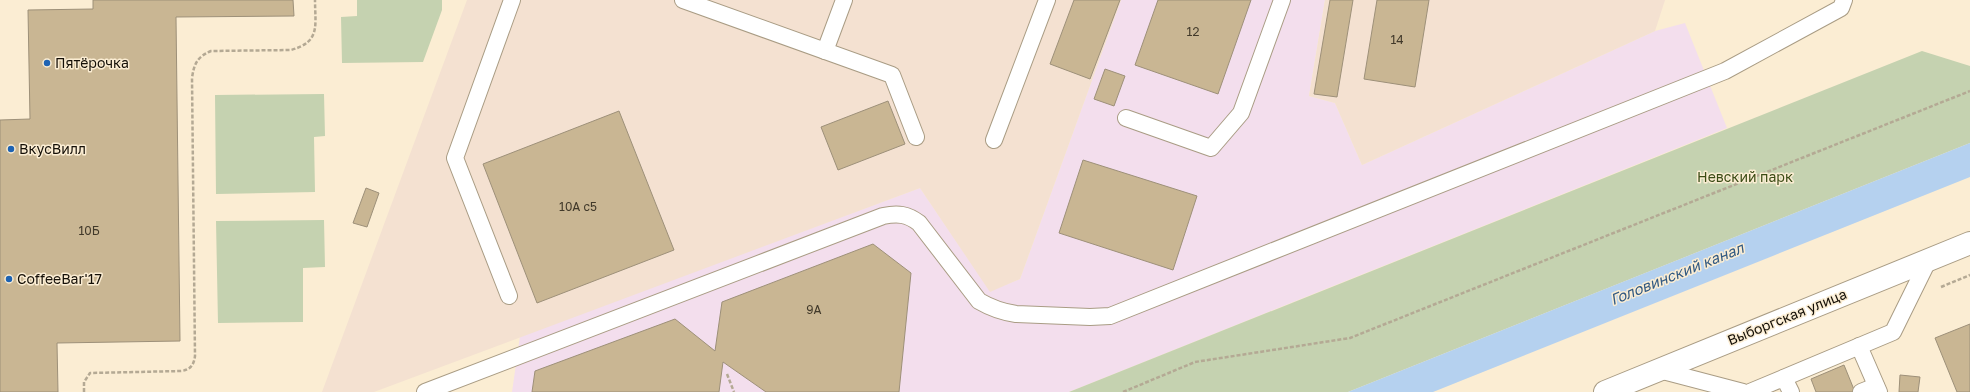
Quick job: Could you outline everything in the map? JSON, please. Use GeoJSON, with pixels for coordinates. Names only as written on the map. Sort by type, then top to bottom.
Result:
{"type":"FeatureCollection","features":[{"type":"Feature","properties":{"kind":"street","name":"Выборгская улица"},"geometry":{"type":"LineString","coordinates":[[1605,392],[1970,242]]}},
{"type":"Feature","properties":{"kind":"lane"},"geometry":{"type":"LineString","coordinates":[[509,296],[455,158],[512,0]]}},
{"type":"Feature","properties":{"kind":"lane"},"geometry":{"type":"LineString","coordinates":[[683,0],[892,75],[916,137]]}},
{"type":"Feature","properties":{"kind":"lane"},"geometry":{"type":"LineString","coordinates":[[825,51],[844,0]]}},
{"type":"Feature","properties":{"kind":"lane"},"geometry":{"type":"LineString","coordinates":[[994,140],[1047,0]]}},
{"type":"Feature","properties":{"kind":"lane"},"geometry":{"type":"LineString","coordinates":[[1126,118],[1211,148],[1241,113],[1282,0]]}},
{"type":"Feature","properties":{"kind":"lane"},"geometry":{"type":"LineString","coordinates":[[425,392],[876,219],[894,214],[910,217],[919,223],[980,301],[986,305],[1005,312],[1016,314],[1090,317],[1110,316],[1725,71],[1841,8],[1844,0]]}},
{"type":"Feature","properties":{"kind":"lane"},"geometry":{"type":"LineString","coordinates":[[1750,392],[1788,385],[1860,346],[1893,332],[1929,259]]}},
{"type":"Feature","properties":{"kind":"lane"},"geometry":{"type":"LineString","coordinates":[[1860,346],[1878,389],[1861,392]]}},
{"type":"Feature","properties":{"kind":"lane"},"geometry":{"type":"LineString","coordinates":[[1659,370],[1742,392]]}},
{"type":"Feature","properties":{"kind":"path"},"geometry":{"type":"LineString","coordinates":[[84,392],[84,382],[90,373],[182,371],[192,366],[195,356],[192,78],[194,64],[201,55],[211,51],[292,50],[304,46],[313,36],[315,0]]}},
{"type":"Feature","properties":{"kind":"path"},"geometry":{"type":"LineString","coordinates":[[1123,392],[1195,362],[1350,338],[1970,91]]}},
{"type":"Feature","properties":{"kind":"path"},"geometry":{"type":"LineString","coordinates":[[727,374],[734,392]]}},
{"type":"Feature","properties":{"kind":"shaded area"},"geometry":{"type":"Polygon","coordinates":[[[467,0],[1121,0],[1020,279],[990,292],[920,188],[374,392],[322,392],[467,0]]]}},
{"type":"Feature","properties":{"kind":"shaded area"},"geometry":{"type":"Polygon","coordinates":[[[1121,0],[1325,0],[1309,96],[1335,103],[1362,165],[1655,31],[1685,23],[1727,128],[1069,392],[512,392],[520,336],[920,188],[990,291],[1020,279],[1121,0]]]}},
{"type":"Feature","properties":{"kind":"shaded area"},"geometry":{"type":"Polygon","coordinates":[[[1325,0],[1665,0],[1655,31],[1362,165],[1335,103],[1309,96],[1325,0]]]}},
{"type":"Feature","properties":{"kind":"green space"},"geometry":{"type":"Polygon","coordinates":[[[357,0],[442,0],[442,10],[423,62],[342,63],[341,17],[357,16],[357,0]]]}},
{"type":"Feature","properties":{"kind":"green space","name":"Невский парк"},"geometry":{"type":"Polygon","coordinates":[[[1922,51],[1970,66],[1970,143],[1348,392],[1069,392],[1922,51]]]}},
{"type":"Feature","properties":{"kind":"green space"},"geometry":{"type":"Polygon","coordinates":[[[324,94],[325,136],[314,137],[315,192],[216,194],[215,95],[324,94]]]}},
{"type":"Feature","properties":{"kind":"green space"},"geometry":{"type":"Polygon","coordinates":[[[324,220],[325,267],[303,268],[303,322],[218,323],[216,221],[324,220]]]}},
{"type":"Feature","properties":{"kind":"water","name":"Головинский канал"},"geometry":{"type":"Polygon","coordinates":[[[1970,143],[1970,177],[1433,392],[1348,392],[1970,143]]]}},
{"type":"Feature","properties":{"kind":"building"},"geometry":{"type":"Polygon","coordinates":[[[93,0],[293,0],[294,16],[176,17],[180,341],[57,343],[58,392],[0,392],[0,120],[30,119],[28,10],[93,9],[93,0]]]}},
{"type":"Feature","properties":{"kind":"building"},"geometry":{"type":"Polygon","coordinates":[[[1074,0],[1120,0],[1090,79],[1050,64],[1074,0]]]}},
{"type":"Feature","properties":{"kind":"building"},"geometry":{"type":"Polygon","coordinates":[[[1158,0],[1251,0],[1218,94],[1135,65],[1158,0]]]}},
{"type":"Feature","properties":{"kind":"building"},"geometry":{"type":"Polygon","coordinates":[[[1330,0],[1353,0],[1337,97],[1314,94],[1330,0]]]}},
{"type":"Feature","properties":{"kind":"building"},"geometry":{"type":"Polygon","coordinates":[[[1377,0],[1429,0],[1415,87],[1364,79],[1377,0]]]}},
{"type":"Feature","properties":{"kind":"building"},"geometry":{"type":"Polygon","coordinates":[[[1105,69],[1125,76],[1114,106],[1094,99],[1105,69]]]}},
{"type":"Feature","properties":{"kind":"building"},"geometry":{"type":"Polygon","coordinates":[[[888,101],[905,144],[838,170],[821,127],[888,101]]]}},
{"type":"Feature","properties":{"kind":"building"},"geometry":{"type":"Polygon","coordinates":[[[619,111],[674,250],[537,303],[483,164],[619,111]]]}},
{"type":"Feature","properties":{"kind":"building"},"geometry":{"type":"Polygon","coordinates":[[[1083,160],[1197,196],[1173,270],[1059,233],[1083,160]]]}},
{"type":"Feature","properties":{"kind":"building"},"geometry":{"type":"Polygon","coordinates":[[[366,188],[379,193],[367,227],[353,223],[366,188]]]}},
{"type":"Feature","properties":{"kind":"building"},"geometry":{"type":"Polygon","coordinates":[[[873,244],[911,273],[899,392],[766,392],[723,362],[719,392],[532,392],[535,371],[675,319],[715,351],[722,302],[873,244]]]}},
{"type":"Feature","properties":{"kind":"building"},"geometry":{"type":"Polygon","coordinates":[[[1970,324],[1970,392],[1957,392],[1935,338],[1970,324]]]}},
{"type":"Feature","properties":{"kind":"building"},"geometry":{"type":"Polygon","coordinates":[[[1844,365],[1855,392],[1816,392],[1811,379],[1844,365]]]}},
{"type":"Feature","properties":{"kind":"building"},"geometry":{"type":"Polygon","coordinates":[[[1900,375],[1920,377],[1918,392],[1899,392],[1900,375]]]}},
{"type":"Feature","properties":{"kind":"place","name":"Пятёрочка"},"geometry":{"type":"Point","coordinates":[47,63]}},
{"type":"Feature","properties":{"kind":"place","name":"ВкусВилл"},"geometry":{"type":"Point","coordinates":[11,149]}},
{"type":"Feature","properties":{"kind":"place","name":"CoffeeBar'17"},"geometry":{"type":"Point","coordinates":[9,279]}}]}
